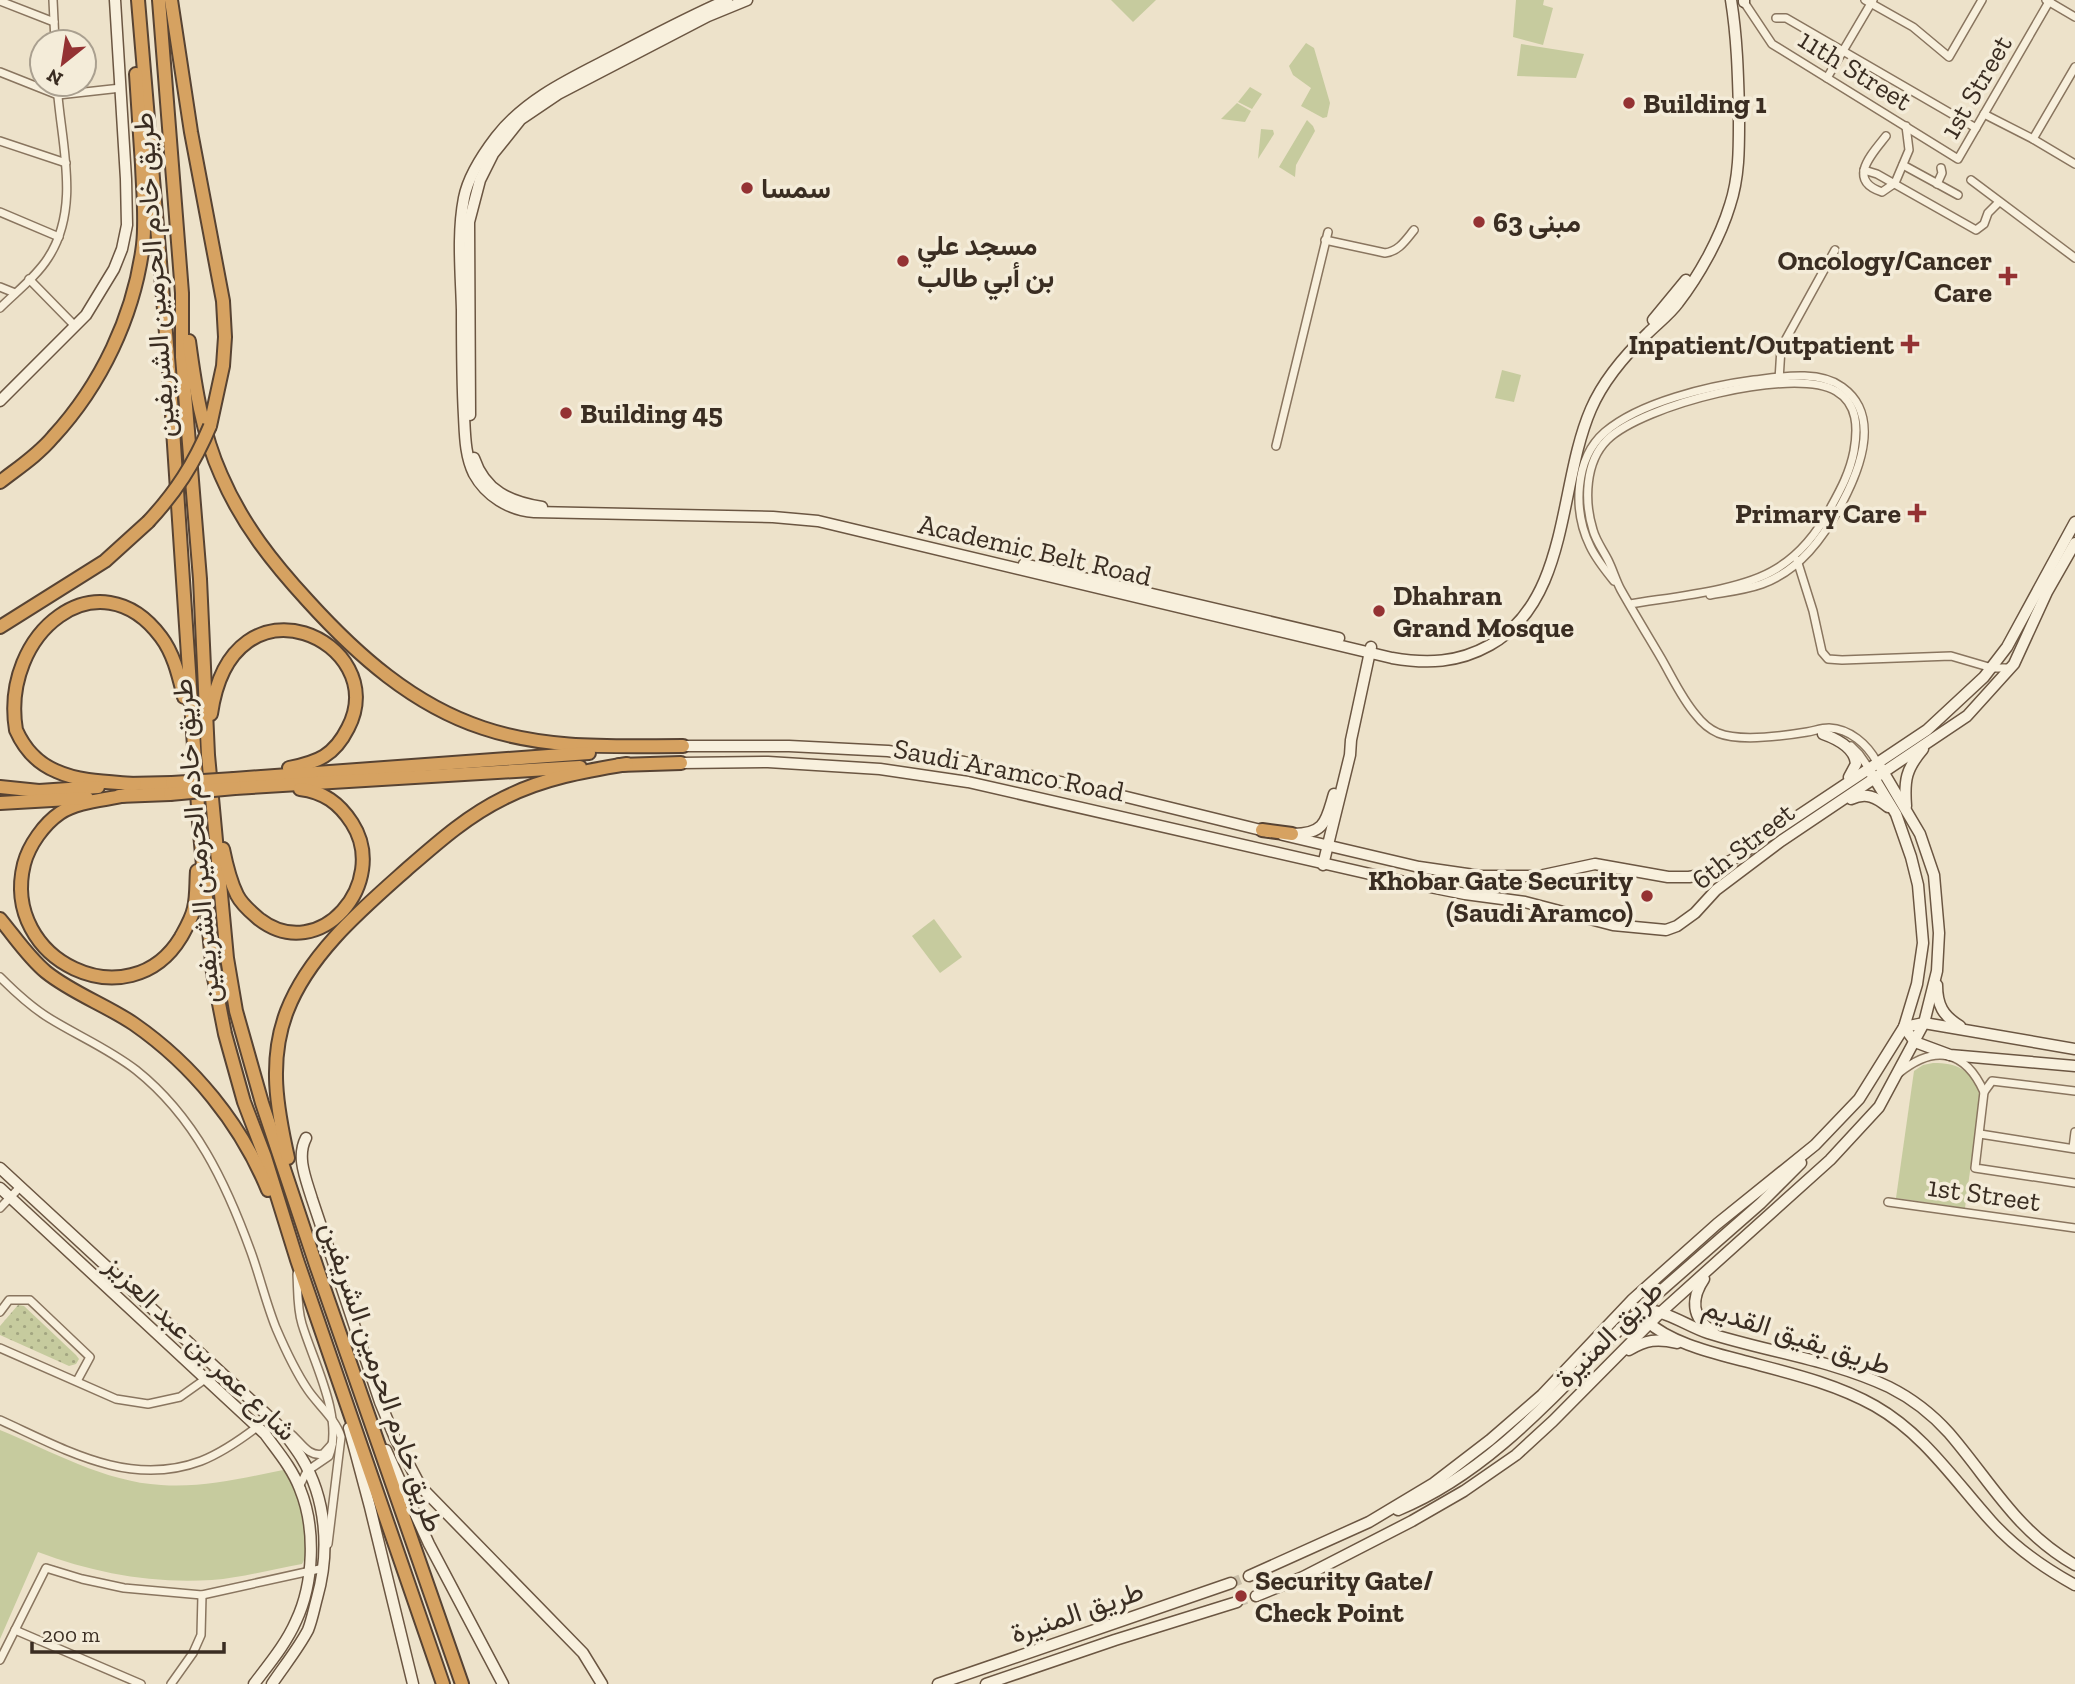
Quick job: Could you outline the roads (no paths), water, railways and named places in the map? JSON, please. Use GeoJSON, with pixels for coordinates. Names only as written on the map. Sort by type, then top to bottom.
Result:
{"type":"FeatureCollection","features":[{"type":"Feature","properties":{"kind":"highway"},"geometry":{"type":"LineString","coordinates":[[0,482],[53,438],[88,393],[107,361],[128,309],[143,245],[144,206],[135,0]]}},
{"type":"Feature","properties":{"kind":"highway","name":"طريق خادم الحرمين الشريفين"},"geometry":{"type":"LineString","coordinates":[[135,0],[168,356],[192,732],[213,973],[225,1034],[244,1102],[443,1684]]}},
{"type":"Feature","properties":{"kind":"highway","name":"طريق خادم الحرمين الشريفين"},"geometry":{"type":"LineString","coordinates":[[159,0],[182,293],[182,357],[200,579],[208,755],[227,958],[236,1011],[262,1103],[462,1684]]}},
{"type":"Feature","properties":{"kind":"highway"},"geometry":{"type":"LineString","coordinates":[[0,627],[105,561],[148,522],[170,499],[210,426],[223,366],[223,301],[191,132],[171,0]]}},
{"type":"Feature","properties":{"kind":"highway"},"geometry":{"type":"LineString","coordinates":[[182,293],[195,385],[219,472],[255,538],[274,564],[343,639],[379,670],[413,694],[438,709],[482,728],[532,741],[561,745],[683,746]]}},
{"type":"Feature","properties":{"kind":"highway"},"geometry":{"type":"LineString","coordinates":[[171,788],[75,778],[45,766],[32,755],[12,723],[7,701],[7,677],[12,659],[24,637],[37,622],[58,610],[82,603],[104,602],[128,609],[147,621],[163,639],[172,656],[192,732]]}},
{"type":"Feature","properties":{"kind":"highway"},"geometry":{"type":"LineString","coordinates":[[208,755],[218,683],[236,651],[253,637],[289,629],[311,635],[331,646],[346,664],[354,683],[352,722],[343,738],[333,750],[312,764],[234,784]]}},
{"type":"Feature","properties":{"kind":"highway"},"geometry":{"type":"LineString","coordinates":[[199,821],[194,907],[188,925],[174,948],[160,961],[141,973],[124,977],[104,977],[60,962],[44,949],[24,911],[21,874],[26,856],[44,827],[60,813],[73,807],[171,788],[683,746]]}},
{"type":"Feature","properties":{"kind":"highway"},"geometry":{"type":"LineString","coordinates":[[254,787],[681,763]]}},
{"type":"Feature","properties":{"kind":"highway"},"geometry":{"type":"LineString","coordinates":[[303,1223],[276,1099],[276,1068],[286,1013],[313,964],[335,938],[388,886],[442,838],[479,811],[543,782],[579,772],[627,764]]}},
{"type":"Feature","properties":{"kind":"highway"},"geometry":{"type":"LineString","coordinates":[[0,787],[39,791],[135,784]]}},
{"type":"Feature","properties":{"kind":"highway"},"geometry":{"type":"LineString","coordinates":[[214,816],[231,881],[238,897],[264,922],[280,930],[299,933],[317,929],[346,908],[358,889],[364,866],[356,829],[345,811],[329,797],[314,791],[234,784]]}},
{"type":"Feature","properties":{"kind":"highway"},"geometry":{"type":"LineString","coordinates":[[0,803],[127,796]]}},
{"type":"Feature","properties":{"kind":"highway"},"geometry":{"type":"LineString","coordinates":[[1262,830],[1292,834]]}},
{"type":"Feature","properties":{"kind":"highway"},"geometry":{"type":"LineString","coordinates":[[0,919],[48,973],[133,1023],[184,1066],[209,1094],[249,1148],[297,1260]]}},
{"type":"Feature","properties":{"kind":"main road"},"geometry":{"type":"LineString","coordinates":[[2,393],[86,315],[114,269],[122,249],[127,213],[115,0]]}},
{"type":"Feature","properties":{"kind":"main road","name":"Academic Belt Road"},"geometry":{"type":"LineString","coordinates":[[727,0],[695,14],[538,97],[512,117],[493,140],[469,183],[464,199],[461,235],[466,450],[474,474],[484,488],[503,503],[534,512],[773,517],[817,521],[1370,649]]}},
{"type":"Feature","properties":{"kind":"main road","name":"Academic Belt Road"},"geometry":{"type":"LineString","coordinates":[[747,0],[695,23],[540,105],[511,130],[485,167],[474,197],[468,240],[471,326],[470,433],[474,461],[501,495],[517,503],[546,508],[807,514],[1150,592],[1423,662],[1439,662],[1467,656],[1503,638],[1522,619],[1538,597],[1547,578],[1580,439],[1591,409],[1618,364],[1679,302],[1714,245],[1731,204],[1739,162],[1737,36],[1729,0]]}},
{"type":"Feature","properties":{"kind":"main road","name":"6th Street"},"geometry":{"type":"LineString","coordinates":[[1327,846],[1419,867],[1481,876],[1539,876],[1595,864],[1668,877],[1706,874],[1732,860],[1927,730],[1984,677],[2007,647],[2075,522]]}},
{"type":"Feature","properties":{"kind":"main road","name":"6th Street"},"geometry":{"type":"LineString","coordinates":[[1323,865],[1465,894],[1525,902],[1613,925],[1666,930],[1677,926],[1696,913],[1716,890],[1829,809],[1967,716],[2011,668],[2047,592],[2075,544]]}},
{"type":"Feature","properties":{"kind":"main road"},"geometry":{"type":"LineString","coordinates":[[1292,834],[1315,831],[1325,822],[1351,740],[1370,649]]}},
{"type":"Feature","properties":{"kind":"main road"},"geometry":{"type":"LineString","coordinates":[[1824,734],[1843,744],[1855,758],[1855,768],[1841,786]]}},
{"type":"Feature","properties":{"kind":"main road"},"geometry":{"type":"LineString","coordinates":[[1907,810],[1905,789],[1910,767],[1933,738]]}},
{"type":"Feature","properties":{"kind":"main road"},"geometry":{"type":"LineString","coordinates":[[1323,865],[1350,755],[1351,740]]}},
{"type":"Feature","properties":{"kind":"main road","name":"Saudi Aramco Road"},"geometry":{"type":"LineString","coordinates":[[683,746],[789,746],[888,751],[964,762],[1094,789],[1327,846]]}},
{"type":"Feature","properties":{"kind":"main road","name":"Saudi Aramco Road"},"geometry":{"type":"LineString","coordinates":[[681,763],[768,762],[880,769],[968,782],[1323,865]]}},
{"type":"Feature","properties":{"kind":"main road"},"geometry":{"type":"LineString","coordinates":[[1873,765],[1907,810],[1920,834],[1934,874],[1938,914],[1937,994],[1943,1013],[1949,1020],[1967,1030]]}},
{"type":"Feature","properties":{"kind":"main road","name":"طريق المنيرة"},"geometry":{"type":"LineString","coordinates":[[1249,1576],[1369,1522],[1434,1483],[1490,1440],[1542,1395],[1633,1299],[1717,1224],[1815,1145],[1859,1099],[1904,1027],[1922,964],[1918,885],[1904,833],[1879,775]]}},
{"type":"Feature","properties":{"kind":"main road"},"geometry":{"type":"LineString","coordinates":[[1829,809],[1864,795],[1876,798],[1896,814]]}},
{"type":"Feature","properties":{"kind":"main road","name":"طريق المنيرة"},"geometry":{"type":"LineString","coordinates":[[1256,1596],[1303,1577],[1412,1521],[1464,1491],[1516,1455],[1660,1313],[1830,1160],[1879,1107],[1924,1023],[1937,971]]}},
{"type":"Feature","properties":{"kind":"main road"},"geometry":{"type":"LineString","coordinates":[[2075,1049],[1924,1023],[1904,1027],[1915,1042],[1950,1055],[2075,1066]]}},
{"type":"Feature","properties":{"kind":"main road"},"geometry":{"type":"LineString","coordinates":[[306,1138],[303,1142],[301,1166],[394,1438],[421,1487],[583,1653],[602,1684]]}},
{"type":"Feature","properties":{"kind":"main road","name":"طريق بقيق القديم"},"geometry":{"type":"LineString","coordinates":[[1646,1312],[1656,1295],[1786,1179],[1815,1145]]}},
{"type":"Feature","properties":{"kind":"main road"},"geometry":{"type":"LineString","coordinates":[[0,1168],[279,1426],[302,1458],[316,1490],[325,1531],[325,1563],[309,1627],[272,1684]]}},
{"type":"Feature","properties":{"kind":"main road","name":"شارع عمر بن عبد العزيز"},"geometry":{"type":"LineString","coordinates":[[0,1188],[257,1427],[286,1462],[299,1487],[310,1529],[309,1584],[297,1620],[282,1647],[254,1684]]}},
{"type":"Feature","properties":{"kind":"main road"},"geometry":{"type":"LineString","coordinates":[[1711,1268],[1695,1294],[1696,1314],[1707,1328],[1729,1339]]}},
{"type":"Feature","properties":{"kind":"main road"},"geometry":{"type":"LineString","coordinates":[[313,1307],[359,1462],[413,1684]]}},
{"type":"Feature","properties":{"kind":"main road","name":"طريق بقيق القديم"},"geometry":{"type":"LineString","coordinates":[[1369,1522],[1410,1505],[1450,1483],[1479,1462],[1543,1407],[1629,1321],[1654,1311],[1691,1327],[1855,1374],[1891,1388],[1938,1422],[2017,1520],[2046,1546],[2075,1565]]}},
{"type":"Feature","properties":{"kind":"main road"},"geometry":{"type":"LineString","coordinates":[[1646,1312],[1645,1318],[1649,1324]]}},
{"type":"Feature","properties":{"kind":"main road","name":"طريق بقيق القديم"},"geometry":{"type":"LineString","coordinates":[[1649,1324],[1712,1353],[1835,1387],[1877,1407],[1930,1450],[2009,1541],[2075,1585]]}},
{"type":"Feature","properties":{"kind":"main road"},"geometry":{"type":"LineString","coordinates":[[1610,1362],[1651,1339],[1665,1340],[1712,1353]]}},
{"type":"Feature","properties":{"kind":"main road"},"geometry":{"type":"LineString","coordinates":[[365,1405],[429,1544],[503,1684]]}},
{"type":"Feature","properties":{"kind":"main road","name":"طريق المنيرة"},"geometry":{"type":"LineString","coordinates":[[938,1684],[1230,1583]]}},
{"type":"Feature","properties":{"kind":"main road","name":"طريق المنيرة"},"geometry":{"type":"LineString","coordinates":[[986,1684],[1237,1602]]}},
{"type":"Feature","properties":{"kind":"street"},"geometry":{"type":"LineString","coordinates":[[53,0],[54,28]]}},
{"type":"Feature","properties":{"kind":"street"},"geometry":{"type":"LineString","coordinates":[[1827,78],[1870,1],[1913,27],[1949,57],[1982,0]]}},
{"type":"Feature","properties":{"kind":"street"},"geometry":{"type":"LineString","coordinates":[[0,1],[54,22]]}},
{"type":"Feature","properties":{"kind":"street","name":"11th Street"},"geometry":{"type":"LineString","coordinates":[[1744,1],[1772,44],[1958,159]]}},
{"type":"Feature","properties":{"kind":"street"},"geometry":{"type":"LineString","coordinates":[[2048,1],[2075,17]]}},
{"type":"Feature","properties":{"kind":"street","name":"1st Street"},"geometry":{"type":"LineString","coordinates":[[1958,159],[2048,1]]}},
{"type":"Feature","properties":{"kind":"street"},"geometry":{"type":"LineString","coordinates":[[1776,18],[1786,18],[1976,128]]}},
{"type":"Feature","properties":{"kind":"street"},"geometry":{"type":"LineString","coordinates":[[2033,139],[2075,67]]}},
{"type":"Feature","properties":{"kind":"street"},"geometry":{"type":"LineString","coordinates":[[0,72],[28,83]]}},
{"type":"Feature","properties":{"kind":"street"},"geometry":{"type":"LineString","coordinates":[[98,91],[121,88]]}},
{"type":"Feature","properties":{"kind":"street"},"geometry":{"type":"LineString","coordinates":[[0,308],[48,258],[59,237],[66,201],[66,163],[58,98]]}},
{"type":"Feature","properties":{"kind":"street"},"geometry":{"type":"LineString","coordinates":[[1984,114],[2075,164]]}},
{"type":"Feature","properties":{"kind":"street"},"geometry":{"type":"LineString","coordinates":[[1886,136],[1865,164],[1864,170],[1868,185],[1882,192],[1895,183],[1909,150],[1906,126]]}},
{"type":"Feature","properties":{"kind":"street"},"geometry":{"type":"LineString","coordinates":[[0,141],[66,163]]}},
{"type":"Feature","properties":{"kind":"street"},"geometry":{"type":"LineString","coordinates":[[1903,165],[1958,195]]}},
{"type":"Feature","properties":{"kind":"street"},"geometry":{"type":"LineString","coordinates":[[1937,184],[1941,169]]}},
{"type":"Feature","properties":{"kind":"street"},"geometry":{"type":"LineString","coordinates":[[1864,170],[1895,183],[1978,231],[1999,202]]}},
{"type":"Feature","properties":{"kind":"street"},"geometry":{"type":"LineString","coordinates":[[1971,180],[2075,258]]}},
{"type":"Feature","properties":{"kind":"street"},"geometry":{"type":"LineString","coordinates":[[0,212],[59,237]]}},
{"type":"Feature","properties":{"kind":"street"},"geometry":{"type":"LineString","coordinates":[[1325,240],[1384,253],[1400,248],[1413,230]]}},
{"type":"Feature","properties":{"kind":"street"},"geometry":{"type":"LineString","coordinates":[[1276,446],[1328,232]]}},
{"type":"Feature","properties":{"kind":"street"},"geometry":{"type":"LineString","coordinates":[[1779,381],[1782,345],[1835,250]]}},
{"type":"Feature","properties":{"kind":"street"},"geometry":{"type":"LineString","coordinates":[[29,279],[75,326]]}},
{"type":"Feature","properties":{"kind":"street"},"geometry":{"type":"LineString","coordinates":[[0,286],[15,293]]}},
{"type":"Feature","properties":{"kind":"street"},"geometry":{"type":"LineString","coordinates":[[1631,606],[1750,587],[1771,580],[1824,534],[1857,473],[1865,425],[1854,398],[1843,387],[1815,378],[1731,383],[1693,391],[1635,414],[1612,427],[1589,453],[1581,472],[1580,512],[1587,538],[1599,561],[1621,590],[1695,714],[1711,729],[1723,735],[1743,737],[1829,728],[1844,731],[1861,741],[1873,765]]}},
{"type":"Feature","properties":{"kind":"street"},"geometry":{"type":"LineString","coordinates":[[1621,590],[1597,539],[1588,502],[1590,474],[1602,446],[1621,429],[1681,403],[1779,381]]}},
{"type":"Feature","properties":{"kind":"street"},"geometry":{"type":"LineString","coordinates":[[1797,559],[1822,652],[1828,659],[1951,656],[1992,668],[2011,668]]}},
{"type":"Feature","properties":{"kind":"street"},"geometry":{"type":"LineString","coordinates":[[1808,732],[1844,741],[1873,765]]}},
{"type":"Feature","properties":{"kind":"street"},"geometry":{"type":"LineString","coordinates":[[0,977],[49,1018],[98,1044],[134,1069],[178,1110],[211,1159],[229,1195],[276,1327],[293,1364],[306,1388],[338,1427],[341,1437],[325,1563],[310,1570],[202,1594],[124,1588],[46,1568],[0,1660]]}},
{"type":"Feature","properties":{"kind":"street"},"geometry":{"type":"LineString","coordinates":[[1897,1075],[1914,1061],[1931,1056],[1950,1055],[1966,1065],[1978,1078],[1984,1092],[1975,1168],[2075,1183]]}},
{"type":"Feature","properties":{"kind":"street"},"geometry":{"type":"LineString","coordinates":[[1984,1092],[1992,1081],[2075,1091]]}},
{"type":"Feature","properties":{"kind":"street"},"geometry":{"type":"LineString","coordinates":[[1980,1134],[2074,1148],[2075,1132]]}},
{"type":"Feature","properties":{"kind":"street"},"geometry":{"type":"LineString","coordinates":[[0,1208],[20,1187]]}},
{"type":"Feature","properties":{"kind":"street","name":"1st Street"},"geometry":{"type":"LineString","coordinates":[[1888,1202],[2075,1228]]}},
{"type":"Feature","properties":{"kind":"street"},"geometry":{"type":"LineString","coordinates":[[297,1260],[301,1321],[332,1421],[330,1456],[307,1471],[299,1487]]}},
{"type":"Feature","properties":{"kind":"street"},"geometry":{"type":"LineString","coordinates":[[0,1312],[9,1300],[30,1300],[90,1357],[77,1381]]}},
{"type":"Feature","properties":{"kind":"street"},"geometry":{"type":"LineString","coordinates":[[0,1348],[116,1399],[148,1404],[180,1397],[218,1370]]}},
{"type":"Feature","properties":{"kind":"street"},"geometry":{"type":"LineString","coordinates":[[0,1420],[109,1466],[156,1472],[201,1461],[257,1427]]}},
{"type":"Feature","properties":{"kind":"street"},"geometry":{"type":"LineString","coordinates":[[279,1426],[289,1430],[313,1454],[323,1454],[332,1443]]}},
{"type":"Feature","properties":{"kind":"street"},"geometry":{"type":"LineString","coordinates":[[172,1684],[201,1636],[202,1594]]}},
{"type":"Feature","properties":{"kind":"street"},"geometry":{"type":"LineString","coordinates":[[15,1630],[141,1684]]}},
{"type":"Feature","properties":{"kind":"tunnel"},"geometry":{"type":"LineString","coordinates":[[1231,1583],[1249,1576]]}},
{"type":"Feature","properties":{"kind":"tunnel"},"geometry":{"type":"LineString","coordinates":[[1237,1602],[1256,1596]]}},
{"type":"Feature","properties":{"kind":"place","name":"Building 1"},"geometry":{"type":"Point","coordinates":[1629,103]}},
{"type":"Feature","properties":{"kind":"place","name":"سمسا"},"geometry":{"type":"Point","coordinates":[747,188]}},
{"type":"Feature","properties":{"kind":"place","name":"مبنى 63"},"geometry":{"type":"Point","coordinates":[1479,222]}},
{"type":"Feature","properties":{"kind":"place","name":"مسجد علي بن أبي طالب"},"geometry":{"type":"Point","coordinates":[903,261]}},
{"type":"Feature","properties":{"kind":"place","name":"Oncology/Cancer Care"},"geometry":{"type":"Point","coordinates":[2008,276]}},
{"type":"Feature","properties":{"kind":"place","name":"Inpatient/Outpatient"},"geometry":{"type":"Point","coordinates":[1910,344]}},
{"type":"Feature","properties":{"kind":"place","name":"Building 45"},"geometry":{"type":"Point","coordinates":[566,413]}},
{"type":"Feature","properties":{"kind":"place","name":"Primary Care"},"geometry":{"type":"Point","coordinates":[1917,513]}},
{"type":"Feature","properties":{"kind":"place","name":"Dhahran Grand Mosque"},"geometry":{"type":"Point","coordinates":[1379,611]}},
{"type":"Feature","properties":{"kind":"place","name":"Khobar Gate Security (Saudi Aramco)"},"geometry":{"type":"Point","coordinates":[1647,896]}},
{"type":"Feature","properties":{"kind":"place","name":"Security Gate/ Check Point"},"geometry":{"type":"Point","coordinates":[1241,1596]}}]}
